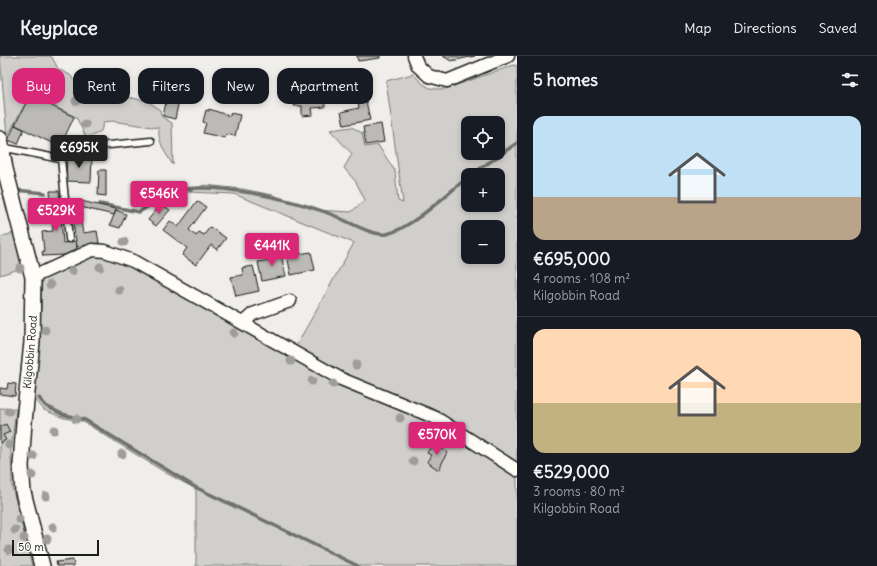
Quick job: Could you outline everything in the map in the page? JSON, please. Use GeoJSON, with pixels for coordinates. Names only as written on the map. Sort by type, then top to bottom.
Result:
{"type":"FeatureCollection","features":[{"type":"Feature","properties":{"kind":"street"},"geometry":{"type":"LineString","coordinates":[[414,56],[418,66],[429,76],[447,81],[489,60],[508,56]]}},
{"type":"Feature","properties":{"kind":"street","name":"Kilgobbin Road"},"geometry":{"type":"LineString","coordinates":[[1,145],[5,169],[33,277],[32,342],[21,466],[23,492],[42,566]]}},
{"type":"Feature","properties":{"kind":"street"},"geometry":{"type":"LineString","coordinates":[[33,277],[92,250],[105,251],[133,260],[244,322],[341,379],[436,418],[517,470]]}},
{"type":"Feature","properties":{"kind":"street"},"geometry":{"type":"LineString","coordinates":[[244,322],[253,314],[290,301]]}},
{"type":"Feature","properties":{"kind":"lane"},"geometry":{"type":"LineString","coordinates":[[69,239],[61,159],[67,149],[152,141]]}},
{"type":"Feature","properties":{"kind":"lane"},"geometry":{"type":"LineString","coordinates":[[1,145],[11,149],[61,159]]}},
{"type":"Feature","properties":{"kind":"shaded area"},"geometry":{"type":"Polygon","coordinates":[[[0,56],[52,57],[58,68],[12,68],[12,104],[25,104],[7,137],[0,56]]]}},
{"type":"Feature","properties":{"kind":"shaded area"},"geometry":{"type":"Polygon","coordinates":[[[514,65],[517,66],[517,566],[196,566],[196,489],[166,473],[82,421],[64,418],[44,410],[35,399],[42,276],[95,252],[113,256],[296,354],[404,400],[350,376],[296,346],[354,243],[234,194],[188,192],[204,185],[242,189],[273,195],[315,210],[351,212],[365,200],[356,182],[344,168],[352,154],[330,130],[352,127],[362,133],[365,147],[378,145],[395,171],[398,201],[403,203],[386,81],[413,74],[423,84],[430,88],[445,89],[514,65]]]}},
{"type":"Feature","properties":{"kind":"shaded area"},"geometry":{"type":"Polygon","coordinates":[[[65,72],[73,78],[73,104],[130,104],[130,98],[138,99],[138,104],[152,104],[160,110],[162,117],[172,123],[173,165],[159,138],[159,128],[112,121],[104,122],[101,131],[87,139],[76,117],[49,104],[65,104],[65,72]]]}},
{"type":"Feature","properties":{"kind":"shaded area"},"geometry":{"type":"Polygon","coordinates":[[[14,233],[22,268],[0,275],[0,237],[14,233]]]}},
{"type":"Feature","properties":{"kind":"shaded area"},"geometry":{"type":"Polygon","coordinates":[[[0,408],[16,409],[11,451],[12,486],[32,566],[0,566],[0,408]]]}},
{"type":"Feature","properties":{"kind":"building"},"geometry":{"type":"Polygon","coordinates":[[[357,56],[380,56],[380,58],[358,61],[357,56]]]}},
{"type":"Feature","properties":{"kind":"building"},"geometry":{"type":"Polygon","coordinates":[[[443,56],[475,56],[451,61],[443,56]]]}},
{"type":"Feature","properties":{"kind":"building"},"geometry":{"type":"Polygon","coordinates":[[[26,104],[48,104],[74,117],[60,147],[15,125],[26,104]]]}},
{"type":"Feature","properties":{"kind":"building"},"geometry":{"type":"Polygon","coordinates":[[[166,104],[178,104],[175,119],[163,116],[166,104]]]}},
{"type":"Feature","properties":{"kind":"building"},"geometry":{"type":"Polygon","coordinates":[[[294,104],[325,104],[325,107],[312,108],[313,115],[302,116],[302,106],[294,106],[294,104]]]}},
{"type":"Feature","properties":{"kind":"building"},"geometry":{"type":"Polygon","coordinates":[[[358,104],[367,104],[370,120],[344,125],[341,112],[359,108],[358,104]]]}},
{"type":"Feature","properties":{"kind":"building"},"geometry":{"type":"Polygon","coordinates":[[[209,109],[230,116],[230,113],[240,115],[235,136],[226,134],[225,138],[203,133],[206,123],[203,122],[206,110],[209,111],[209,109]]]}},
{"type":"Feature","properties":{"kind":"building"},"geometry":{"type":"Polygon","coordinates":[[[381,124],[384,142],[366,145],[363,127],[381,124]]]}},
{"type":"Feature","properties":{"kind":"building"},"geometry":{"type":"Polygon","coordinates":[[[15,125],[24,129],[18,144],[8,140],[15,125]]]}},
{"type":"Feature","properties":{"kind":"building"},"geometry":{"type":"Polygon","coordinates":[[[67,156],[92,157],[91,182],[66,181],[67,156]]]}},
{"type":"Feature","properties":{"kind":"building"},"geometry":{"type":"Polygon","coordinates":[[[99,170],[106,170],[106,196],[98,195],[99,170]]]}},
{"type":"Feature","properties":{"kind":"building"},"geometry":{"type":"Polygon","coordinates":[[[50,191],[59,191],[63,243],[76,241],[76,249],[65,255],[43,256],[42,252],[44,251],[42,232],[53,231],[50,191]]]}},
{"type":"Feature","properties":{"kind":"building"},"geometry":{"type":"Polygon","coordinates":[[[81,201],[116,210],[114,215],[80,207],[81,201]]]}},
{"type":"Feature","properties":{"kind":"building"},"geometry":{"type":"Polygon","coordinates":[[[197,201],[206,207],[189,230],[196,236],[199,232],[204,235],[210,227],[226,238],[217,250],[211,245],[196,265],[182,255],[187,248],[163,230],[170,221],[178,227],[197,201]]]}},
{"type":"Feature","properties":{"kind":"building"},"geometry":{"type":"Polygon","coordinates":[[[161,204],[170,210],[156,226],[148,220],[161,204]]]}},
{"type":"Feature","properties":{"kind":"building"},"geometry":{"type":"Polygon","coordinates":[[[78,205],[83,233],[97,231],[99,243],[77,247],[70,206],[78,205]]]}},
{"type":"Feature","properties":{"kind":"building"},"geometry":{"type":"Polygon","coordinates":[[[116,210],[126,214],[120,228],[110,225],[116,210]]]}},
{"type":"Feature","properties":{"kind":"building"},"geometry":{"type":"Polygon","coordinates":[[[297,248],[299,254],[311,252],[315,270],[291,275],[286,250],[297,248]]]}},
{"type":"Feature","properties":{"kind":"building"},"geometry":{"type":"Polygon","coordinates":[[[280,251],[286,276],[262,281],[258,262],[270,260],[269,253],[280,251]]]}},
{"type":"Feature","properties":{"kind":"building"},"geometry":{"type":"Polygon","coordinates":[[[253,266],[259,291],[236,296],[231,277],[243,275],[242,268],[253,266]]]}},
{"type":"Feature","properties":{"kind":"building"},"geometry":{"type":"Polygon","coordinates":[[[8,383],[16,384],[15,396],[0,394],[0,388],[7,389],[8,383]]]}},
{"type":"Feature","properties":{"kind":"building"},"geometry":{"type":"Polygon","coordinates":[[[6,424],[10,432],[3,435],[6,440],[0,443],[0,427],[6,424]]]}},
{"type":"Feature","properties":{"kind":"building"},"geometry":{"type":"Polygon","coordinates":[[[434,442],[443,447],[442,449],[447,452],[439,470],[427,462],[431,455],[427,453],[434,442]]]}},
{"type":"Feature","properties":{"kind":"building"},"geometry":{"type":"Polygon","coordinates":[[[73,560],[74,566],[57,566],[56,562],[73,560]]]}},
{"type":"Feature","properties":{"kind":"waterway"},"geometry":{"type":"LineString","coordinates":[[481,168],[517,143]]}},
{"type":"Feature","properties":{"kind":"waterway"},"geometry":{"type":"LineString","coordinates":[[100,204],[139,212],[171,193],[187,189],[206,188],[228,190],[276,198],[317,209],[367,231],[387,234],[397,231],[418,218],[461,183]]}},
{"type":"Feature","properties":{"kind":"waterway"},"geometry":{"type":"LineString","coordinates":[[15,190],[45,193]]}},
{"type":"Feature","properties":{"kind":"waterway"},"geometry":{"type":"LineString","coordinates":[[39,398],[46,406],[62,414],[85,420],[195,487],[358,566]]}}]}
